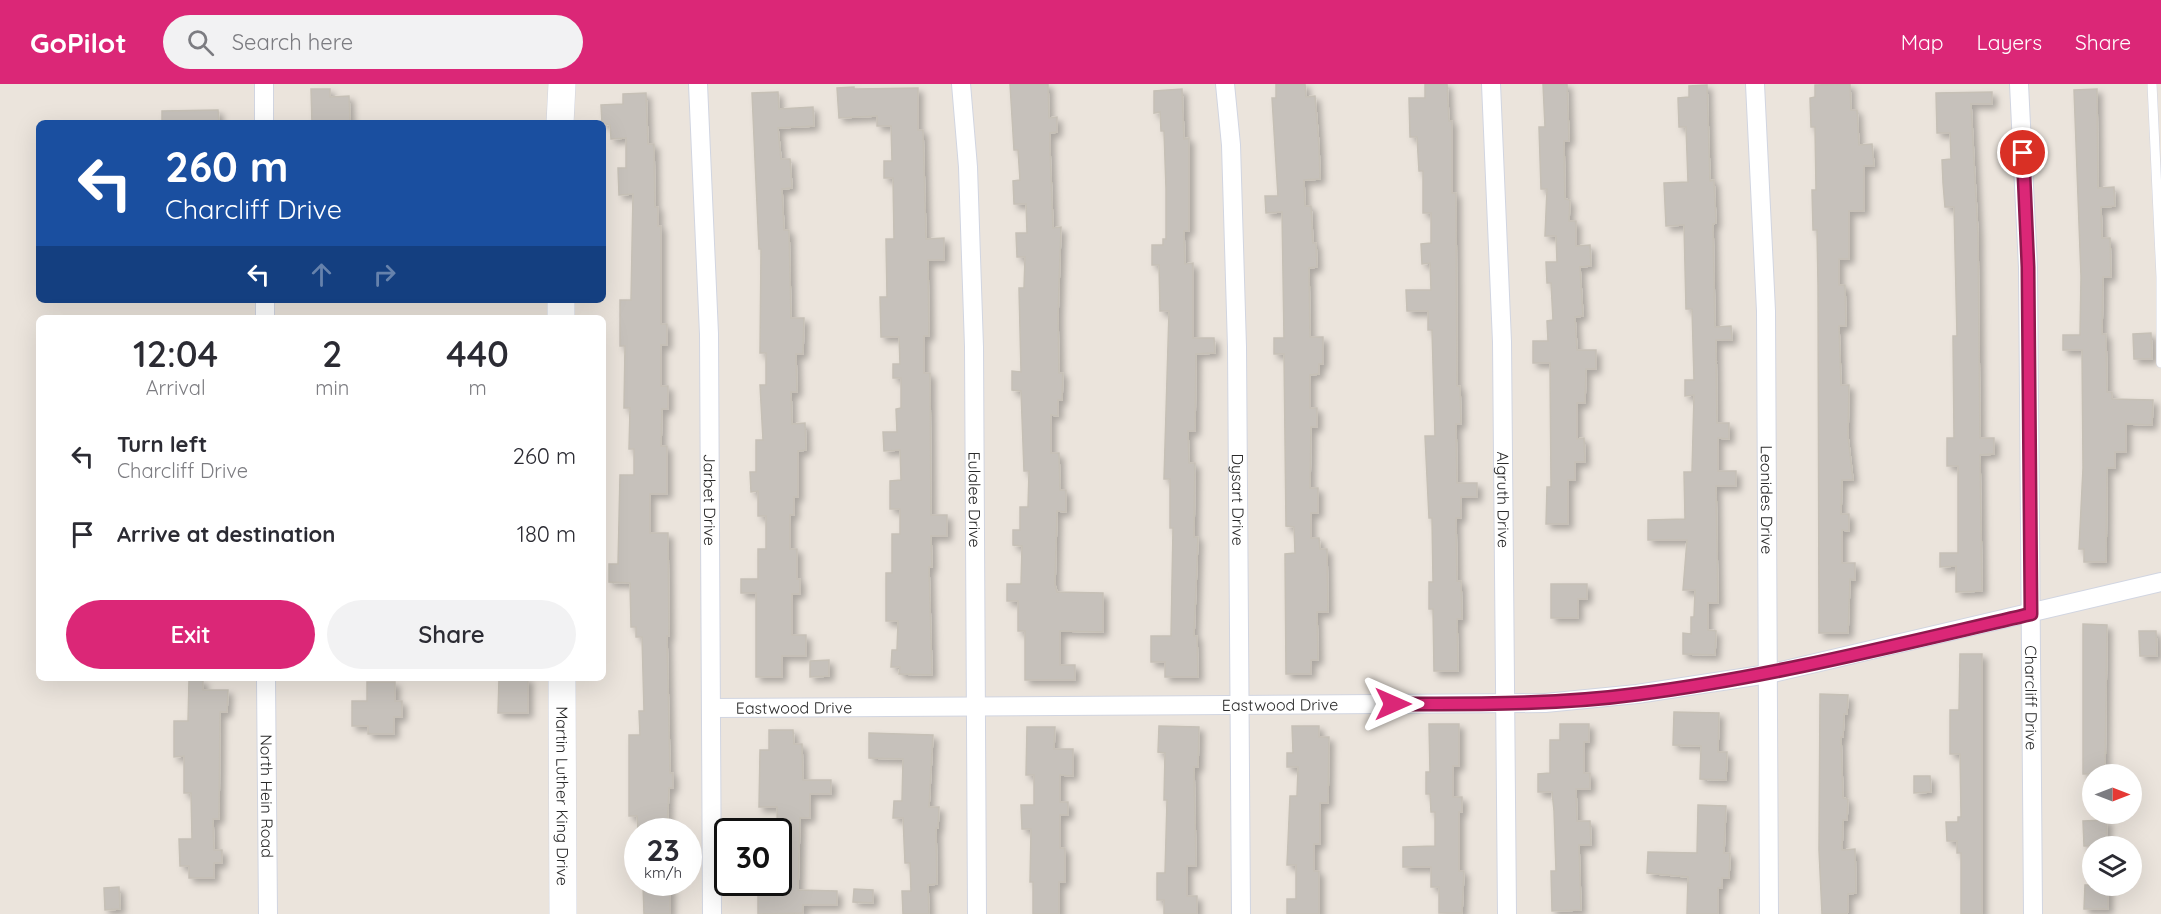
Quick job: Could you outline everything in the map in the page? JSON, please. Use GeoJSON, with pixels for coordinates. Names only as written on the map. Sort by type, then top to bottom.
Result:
{"type":"FeatureCollection","features":[{"type":"Feature","properties":{"kind":"main road"},"geometry":{"type":"LineString","coordinates":[[560,120],[562,84]]}},
{"type":"Feature","properties":{"kind":"main road","name":"Martin Luther King Drive"},"geometry":{"type":"LineString","coordinates":[[562,681],[563,914]]}},
{"type":"Feature","properties":{"kind":"street"},"geometry":{"type":"LineString","coordinates":[[264,84],[264,120]]}},
{"type":"Feature","properties":{"kind":"street","name":"Jarbet Drive"},"geometry":{"type":"LineString","coordinates":[[698,84],[709,334],[712,914]]}},
{"type":"Feature","properties":{"kind":"street","name":"Eulalee Drive"},"geometry":{"type":"LineString","coordinates":[[960,84],[968,167],[974,347],[977,914]]}},
{"type":"Feature","properties":{"kind":"street","name":"Dysart Drive"},"geometry":{"type":"LineString","coordinates":[[1225,84],[1231,157],[1237,347],[1241,914]]}},
{"type":"Feature","properties":{"kind":"street","name":"Algruth Drive"},"geometry":{"type":"LineString","coordinates":[[1491,84],[1502,342],[1503,704],[1507,914]]}},
{"type":"Feature","properties":{"kind":"street","name":"Leonides Drive"},"geometry":{"type":"LineString","coordinates":[[1755,84],[1766,311],[1769,914]]}},
{"type":"Feature","properties":{"kind":"street","name":"Charcliff Drive"},"geometry":{"type":"LineString","coordinates":[[2019,84],[2028,267],[2033,914]]}},
{"type":"Feature","properties":{"kind":"street","name":"Eastwood Drive"},"geometry":{"type":"LineString","coordinates":[[712,708],[1503,704],[1637,694],[1768,674],[2161,582]]}},
{"type":"Feature","properties":{"kind":"street","name":"North Hein Road"},"geometry":{"type":"LineString","coordinates":[[266,681],[267,914]]}},
{"type":"Feature","properties":{"kind":"lane"},"geometry":{"type":"LineString","coordinates":[[2152,84],[2161,277],[2161,363]]}},
{"type":"Feature","properties":{"kind":"building"},"geometry":{"type":"Polygon","coordinates":[[[1010,84],[1048,84],[1049,118],[1057,117],[1057,132],[1050,133],[1050,149],[1053,228],[1061,227],[1058,316],[1059,373],[1063,373],[1062,400],[1058,400],[1058,416],[1051,415],[1051,453],[1059,453],[1060,490],[1066,490],[1066,512],[1057,511],[1055,585],[1057,592],[1103,593],[1103,632],[1060,631],[1060,665],[1075,665],[1075,680],[1025,680],[1025,631],[1018,631],[1018,601],[1007,601],[1007,584],[1021,584],[1022,546],[1013,545],[1013,530],[1020,530],[1020,507],[1028,507],[1029,471],[1024,471],[1021,391],[1012,390],[1012,371],[1021,372],[1019,288],[1024,288],[1025,257],[1017,257],[1016,233],[1027,233],[1026,204],[1014,204],[1013,181],[1020,180],[1018,150],[1014,150],[1010,84]]]}},
{"type":"Feature","properties":{"kind":"building"},"geometry":{"type":"Polygon","coordinates":[[[1276,84],[1305,84],[1306,97],[1315,96],[1319,146],[1320,179],[1304,180],[1305,206],[1311,206],[1317,267],[1309,268],[1310,337],[1323,337],[1323,364],[1319,364],[1319,374],[1310,375],[1310,408],[1317,408],[1317,427],[1311,427],[1310,488],[1318,488],[1318,513],[1311,513],[1311,538],[1319,538],[1320,549],[1327,549],[1328,612],[1317,612],[1318,660],[1311,660],[1311,674],[1286,674],[1285,554],[1295,553],[1294,527],[1286,526],[1284,354],[1274,354],[1274,338],[1284,338],[1282,212],[1266,213],[1265,196],[1278,196],[1272,98],[1276,98],[1276,84]]]}},
{"type":"Feature","properties":{"kind":"building"},"geometry":{"type":"Polygon","coordinates":[[[1425,84],[1447,84],[1449,121],[1452,121],[1452,193],[1456,193],[1457,386],[1460,386],[1461,424],[1456,424],[1457,483],[1477,483],[1477,497],[1461,497],[1461,518],[1456,518],[1457,581],[1461,581],[1462,619],[1457,619],[1458,671],[1434,671],[1433,609],[1429,609],[1429,582],[1433,582],[1432,518],[1429,518],[1425,436],[1435,436],[1432,330],[1428,330],[1428,311],[1407,311],[1406,290],[1431,290],[1430,263],[1422,264],[1421,244],[1431,243],[1431,213],[1423,213],[1423,171],[1419,171],[1417,137],[1410,137],[1409,98],[1425,98],[1425,84]]]}},
{"type":"Feature","properties":{"kind":"building"},"geometry":{"type":"Polygon","coordinates":[[[1543,84],[1567,84],[1569,141],[1564,141],[1565,199],[1570,200],[1569,221],[1576,221],[1576,246],[1590,245],[1591,266],[1580,267],[1583,316],[1575,317],[1577,350],[1596,350],[1596,369],[1586,369],[1585,403],[1577,403],[1577,439],[1584,438],[1585,462],[1575,462],[1575,480],[1568,480],[1568,524],[1546,524],[1547,487],[1551,487],[1550,363],[1533,363],[1533,341],[1548,341],[1547,321],[1553,320],[1551,283],[1547,283],[1546,262],[1557,262],[1556,236],[1545,236],[1547,189],[1541,189],[1539,127],[1545,127],[1543,84]]]}},
{"type":"Feature","properties":{"kind":"building"},"geometry":{"type":"Polygon","coordinates":[[[1850,84],[1851,110],[1857,110],[1859,145],[1872,144],[1874,166],[1864,166],[1864,211],[1849,211],[1849,259],[1839,259],[1839,285],[1845,285],[1846,326],[1839,326],[1841,385],[1849,385],[1848,436],[1853,480],[1842,480],[1841,514],[1849,514],[1849,531],[1842,530],[1842,563],[1855,563],[1855,580],[1850,579],[1848,633],[1819,633],[1818,285],[1817,230],[1813,230],[1812,190],[1816,190],[1815,127],[1811,127],[1810,98],[1815,97],[1815,85],[1850,84]]]}},
{"type":"Feature","properties":{"kind":"building"},"geometry":{"type":"Polygon","coordinates":[[[1707,85],[1710,181],[1714,180],[1716,223],[1713,224],[1715,327],[1731,326],[1732,340],[1716,340],[1717,423],[1729,423],[1729,439],[1718,438],[1718,471],[1736,471],[1736,486],[1716,486],[1718,603],[1708,603],[1708,630],[1716,631],[1715,655],[1683,654],[1683,633],[1691,634],[1695,590],[1683,590],[1687,540],[1648,540],[1648,520],[1685,519],[1684,472],[1692,472],[1694,395],[1685,396],[1685,380],[1694,380],[1692,309],[1686,309],[1684,225],[1666,226],[1664,183],[1688,182],[1686,127],[1679,127],[1678,98],[1689,97],[1689,86],[1707,85]]]}},
{"type":"Feature","properties":{"kind":"building"},"geometry":{"type":"Polygon","coordinates":[[[854,87],[854,89],[918,88],[918,130],[923,130],[926,239],[944,238],[944,260],[928,260],[929,336],[924,336],[924,373],[930,373],[931,515],[947,515],[947,536],[931,536],[932,567],[929,567],[932,675],[899,674],[900,667],[891,667],[892,650],[897,650],[898,621],[886,621],[886,573],[892,573],[892,534],[900,534],[900,509],[890,509],[890,481],[901,480],[900,450],[884,451],[883,432],[897,432],[896,409],[901,408],[901,378],[893,378],[893,364],[900,364],[899,337],[881,337],[880,297],[887,297],[886,239],[894,239],[893,178],[884,178],[884,161],[892,161],[891,126],[877,126],[877,116],[839,118],[837,88],[854,87]]]}},
{"type":"Feature","properties":{"kind":"building"},"geometry":{"type":"Polygon","coordinates":[[[311,89],[330,89],[330,97],[349,96],[350,120],[312,120],[311,89]]]}},
{"type":"Feature","properties":{"kind":"building"},"geometry":{"type":"Polygon","coordinates":[[[1182,89],[1184,139],[1189,138],[1189,231],[1184,231],[1185,264],[1193,263],[1193,338],[1214,338],[1215,353],[1196,354],[1195,431],[1188,431],[1189,463],[1195,463],[1194,537],[1198,537],[1194,636],[1197,636],[1198,677],[1165,677],[1165,662],[1151,662],[1151,636],[1171,636],[1173,528],[1170,528],[1170,479],[1164,479],[1169,311],[1160,311],[1159,265],[1152,265],[1152,245],[1163,245],[1163,239],[1166,239],[1164,131],[1161,131],[1160,112],[1154,113],[1154,91],[1182,89]]]}},
{"type":"Feature","properties":{"kind":"building"},"geometry":{"type":"Polygon","coordinates":[[[2097,89],[2098,188],[2114,187],[2115,206],[2101,207],[2102,238],[2110,238],[2111,277],[2103,277],[2102,334],[2106,334],[2107,392],[2112,392],[2112,399],[2153,400],[2152,425],[2126,424],[2126,452],[2115,452],[2115,468],[2107,468],[2106,562],[2084,562],[2084,549],[2079,549],[2083,468],[2082,350],[2063,350],[2063,335],[2080,335],[2081,277],[2074,90],[2097,89]]]}},
{"type":"Feature","properties":{"kind":"building"},"geometry":{"type":"Polygon","coordinates":[[[778,92],[779,109],[813,107],[814,126],[778,128],[781,159],[790,159],[792,188],[782,189],[784,230],[789,230],[791,318],[804,318],[803,354],[796,354],[797,392],[791,392],[792,424],[805,423],[806,450],[798,451],[798,497],[794,497],[794,515],[790,515],[790,549],[797,549],[797,579],[800,579],[800,594],[792,594],[792,635],[806,635],[806,656],[782,656],[782,677],[756,677],[756,593],[741,593],[741,579],[758,579],[758,549],[766,549],[766,516],[758,516],[758,491],[751,492],[750,472],[756,472],[756,440],[763,440],[760,385],[766,385],[766,353],[760,353],[761,249],[759,249],[752,93],[778,92]]]}},
{"type":"Feature","properties":{"kind":"building"},"geometry":{"type":"Polygon","coordinates":[[[1992,92],[1992,104],[1971,104],[1978,235],[1980,438],[1994,438],[1994,454],[1980,455],[1982,591],[1956,592],[1956,566],[1940,567],[1940,553],[1958,553],[1958,466],[1947,466],[1947,438],[1954,438],[1953,336],[1957,336],[1954,207],[1945,207],[1942,160],[1951,159],[1950,133],[1937,133],[1936,93],[1992,92]]]}},
{"type":"Feature","properties":{"kind":"building"},"geometry":{"type":"Polygon","coordinates":[[[646,93],[648,144],[654,144],[655,207],[658,207],[658,226],[661,226],[661,324],[667,324],[667,345],[661,345],[661,386],[668,386],[668,409],[662,409],[661,446],[667,446],[667,494],[650,494],[650,533],[668,533],[669,636],[667,636],[670,773],[673,773],[673,788],[669,788],[668,818],[629,816],[629,735],[640,735],[639,711],[644,711],[642,637],[636,637],[636,627],[631,627],[630,583],[609,582],[609,564],[618,564],[620,475],[634,475],[634,449],[629,449],[630,408],[624,408],[625,346],[620,346],[620,300],[631,300],[633,194],[619,195],[618,168],[626,168],[626,138],[611,139],[610,125],[606,124],[606,120],[602,120],[601,105],[623,104],[623,94],[646,93]]]}},
{"type":"Feature","properties":{"kind":"building"},"geometry":{"type":"Polygon","coordinates":[[[218,110],[219,120],[162,120],[162,111],[218,110]]]}},
{"type":"Feature","properties":{"kind":"building"},"geometry":{"type":"Polygon","coordinates":[[[2151,333],[2152,359],[2134,359],[2133,334],[2151,333]]]}},
{"type":"Feature","properties":{"kind":"building"},"geometry":{"type":"Polygon","coordinates":[[[1551,584],[1587,584],[1587,599],[1578,599],[1578,618],[1551,618],[1551,584]]]}},
{"type":"Feature","properties":{"kind":"building"},"geometry":{"type":"Polygon","coordinates":[[[2083,624],[2107,625],[2105,764],[2083,764],[2083,624]]]}},
{"type":"Feature","properties":{"kind":"building"},"geometry":{"type":"Polygon","coordinates":[[[2139,631],[2156,631],[2157,656],[2140,656],[2139,631]]]}},
{"type":"Feature","properties":{"kind":"building"},"geometry":{"type":"Polygon","coordinates":[[[1960,654],[1982,654],[1982,914],[1961,914],[1961,853],[1957,853],[1957,841],[1947,841],[1946,822],[1958,822],[1958,817],[1961,817],[1960,754],[1950,754],[1950,710],[1959,710],[1960,654]]]}},
{"type":"Feature","properties":{"kind":"building"},"geometry":{"type":"Polygon","coordinates":[[[829,660],[829,676],[810,677],[810,661],[829,660]]]}},
{"type":"Feature","properties":{"kind":"building"},"geometry":{"type":"Polygon","coordinates":[[[189,681],[203,681],[203,690],[228,690],[227,712],[220,712],[219,819],[213,819],[214,850],[222,850],[222,863],[214,863],[214,878],[189,878],[189,866],[180,866],[179,839],[192,839],[191,793],[184,793],[184,756],[174,757],[174,721],[188,721],[189,681]]]}},
{"type":"Feature","properties":{"kind":"building"},"geometry":{"type":"Polygon","coordinates":[[[499,681],[528,681],[528,713],[498,713],[499,681]]]}},
{"type":"Feature","properties":{"kind":"building"},"geometry":{"type":"Polygon","coordinates":[[[367,682],[395,682],[395,701],[402,701],[402,717],[394,717],[394,734],[368,734],[368,726],[352,726],[352,701],[367,701],[367,682]]]}},
{"type":"Feature","properties":{"kind":"building"},"geometry":{"type":"Polygon","coordinates":[[[1820,694],[1848,695],[1847,714],[1844,714],[1843,737],[1841,737],[1843,798],[1848,799],[1847,820],[1843,820],[1842,850],[1855,849],[1856,893],[1848,894],[1848,912],[1845,914],[1822,914],[1819,850],[1820,694]]]}},
{"type":"Feature","properties":{"kind":"building"},"geometry":{"type":"Polygon","coordinates":[[[1674,712],[1719,713],[1718,752],[1727,752],[1726,780],[1700,779],[1701,746],[1673,745],[1674,712]]]}},
{"type":"Feature","properties":{"kind":"building"},"geometry":{"type":"Polygon","coordinates":[[[1429,724],[1459,724],[1459,766],[1453,766],[1453,797],[1462,797],[1462,812],[1459,812],[1459,871],[1464,871],[1462,913],[1439,913],[1439,887],[1431,887],[1431,867],[1403,867],[1403,847],[1435,846],[1435,812],[1431,812],[1430,794],[1426,794],[1426,772],[1430,772],[1429,724]]]}},
{"type":"Feature","properties":{"kind":"building"},"geometry":{"type":"Polygon","coordinates":[[[1560,724],[1589,724],[1589,742],[1584,742],[1584,773],[1590,773],[1590,789],[1576,789],[1577,821],[1590,821],[1591,845],[1579,845],[1581,910],[1552,911],[1551,871],[1556,871],[1552,792],[1538,792],[1538,774],[1550,773],[1550,740],[1560,740],[1560,724]]]}},
{"type":"Feature","properties":{"kind":"building"},"geometry":{"type":"Polygon","coordinates":[[[1159,726],[1199,727],[1198,767],[1194,767],[1196,866],[1187,866],[1187,896],[1197,896],[1197,914],[1164,914],[1164,900],[1157,900],[1157,873],[1165,873],[1167,800],[1164,800],[1165,753],[1158,752],[1159,726]]]}},
{"type":"Feature","properties":{"kind":"building"},"geometry":{"type":"Polygon","coordinates":[[[1292,726],[1319,726],[1319,737],[1329,737],[1328,803],[1320,803],[1320,844],[1314,844],[1314,871],[1319,871],[1319,914],[1287,914],[1287,899],[1296,899],[1296,865],[1287,865],[1290,796],[1297,796],[1298,767],[1287,767],[1287,753],[1293,753],[1292,726]]]}},
{"type":"Feature","properties":{"kind":"building"},"geometry":{"type":"Polygon","coordinates":[[[1027,727],[1055,727],[1054,749],[1073,749],[1073,776],[1060,775],[1060,802],[1068,802],[1068,815],[1060,815],[1060,848],[1065,848],[1065,882],[1059,882],[1059,914],[1033,914],[1033,882],[1030,882],[1031,829],[1022,829],[1021,805],[1034,805],[1034,775],[1026,775],[1027,727]]]}},
{"type":"Feature","properties":{"kind":"building"},"geometry":{"type":"Polygon","coordinates":[[[769,730],[793,730],[794,744],[802,744],[803,780],[831,780],[831,794],[810,794],[810,818],[800,818],[798,890],[837,891],[837,905],[803,905],[803,913],[758,914],[758,896],[792,896],[792,818],[777,818],[777,807],[759,807],[760,750],[769,750],[769,730]]]}},
{"type":"Feature","properties":{"kind":"building"},"geometry":{"type":"Polygon","coordinates":[[[869,733],[933,735],[929,807],[939,807],[938,828],[936,828],[937,884],[928,885],[929,914],[903,914],[902,891],[911,891],[910,863],[905,863],[903,818],[893,818],[894,801],[902,801],[903,759],[869,758],[869,733]]]}},
{"type":"Feature","properties":{"kind":"building"},"geometry":{"type":"Polygon","coordinates":[[[1914,776],[1930,776],[1931,792],[1914,793],[1914,776]]]}},
{"type":"Feature","properties":{"kind":"building"},"geometry":{"type":"Polygon","coordinates":[[[1698,805],[1726,806],[1724,853],[1730,853],[1729,878],[1722,878],[1722,888],[1718,888],[1718,914],[1687,914],[1688,877],[1647,873],[1648,852],[1697,853],[1698,805]]]}},
{"type":"Feature","properties":{"kind":"building"},"geometry":{"type":"Polygon","coordinates":[[[2083,824],[2107,824],[2106,836],[2084,836],[2083,824]]]}},
{"type":"Feature","properties":{"kind":"building"},"geometry":{"type":"Polygon","coordinates":[[[119,887],[120,909],[105,910],[104,888],[119,887]]]}},
{"type":"Feature","properties":{"kind":"building"},"geometry":{"type":"Polygon","coordinates":[[[854,889],[873,890],[873,903],[853,902],[854,889]]]}},
{"type":"Feature","properties":{"kind":"building"},"geometry":{"type":"Polygon","coordinates":[[[643,896],[670,896],[670,914],[644,914],[643,896]]]}},
{"type":"Feature","properties":{"kind":"building"},"geometry":{"type":"Polygon","coordinates":[[[2085,896],[2108,896],[2108,909],[2084,909],[2085,896]]]}},
{"type":"Feature","properties":{"kind":"route"},"geometry":{"type":"LineString","coordinates":[[1393,704],[1545,703],[1637,694],[1768,674],[2031,614],[2028,267],[2023,153]]}}]}
